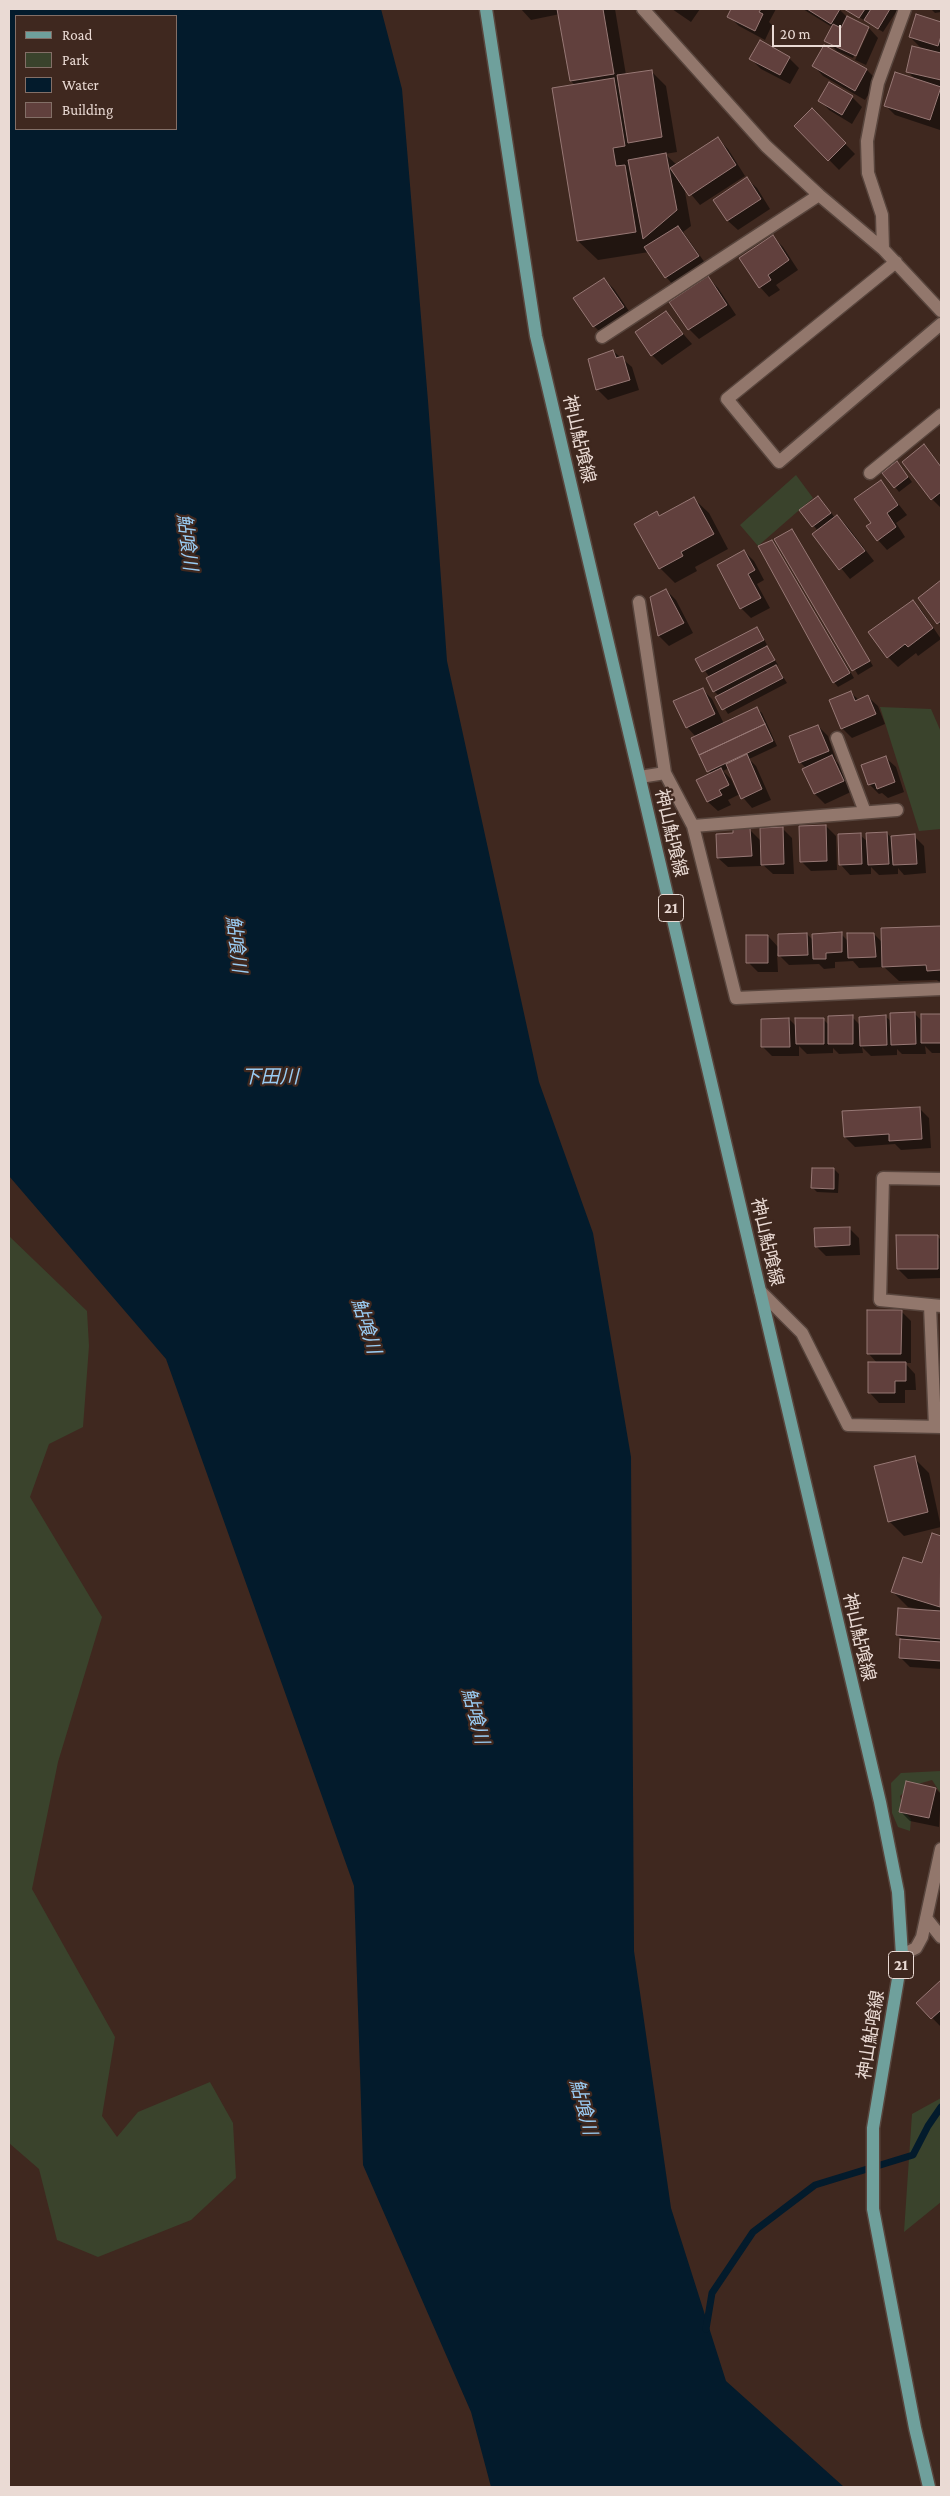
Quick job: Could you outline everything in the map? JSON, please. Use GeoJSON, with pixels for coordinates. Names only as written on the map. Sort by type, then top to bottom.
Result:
{"type":"FeatureCollection","features":[{"type":"Feature","properties":{"kind":"main road","name":"神山鮎喰線"},"geometry":{"type":"LineString","coordinates":[[486,9],[536,336],[880,1802],[898,1892],[902,1956],[873,2128],[873,2209],[913,2418],[929,2487]]}},
{"type":"Feature","properties":{"kind":"street"},"geometry":{"type":"LineString","coordinates":[[643,9],[766,146],[896,262],[941,311]]}},
{"type":"Feature","properties":{"kind":"street"},"geometry":{"type":"LineString","coordinates":[[883,250],[882,215],[868,173],[867,141],[878,83],[905,9]]}},
{"type":"Feature","properties":{"kind":"street"},"geometry":{"type":"LineString","coordinates":[[602,337],[819,195]]}},
{"type":"Feature","properties":{"kind":"street"},"geometry":{"type":"LineString","coordinates":[[896,262],[727,399],[779,462],[941,324]]}},
{"type":"Feature","properties":{"kind":"street"},"geometry":{"type":"LineString","coordinates":[[870,473],[941,415]]}},
{"type":"Feature","properties":{"kind":"street"},"geometry":{"type":"LineString","coordinates":[[639,602],[665,773],[693,826],[736,998],[941,989]]}},
{"type":"Feature","properties":{"kind":"street"},"geometry":{"type":"LineString","coordinates":[[837,738],[865,812]]}},
{"type":"Feature","properties":{"kind":"street"},"geometry":{"type":"LineString","coordinates":[[640,777],[665,773]]}},
{"type":"Feature","properties":{"kind":"street"},"geometry":{"type":"LineString","coordinates":[[693,826],[897,810]]}},
{"type":"Feature","properties":{"kind":"street"},"geometry":{"type":"LineString","coordinates":[[760,1291],[802,1333],[848,1425],[938,1427],[935,1306],[880,1300],[883,1178],[941,1179]]}},
{"type":"Feature","properties":{"kind":"street"},"geometry":{"type":"LineString","coordinates":[[902,1956],[916,1948],[922,1937],[941,1849]]}},
{"type":"Feature","properties":{"kind":"street"},"geometry":{"type":"LineString","coordinates":[[926,1918],[941,1937]]}},
{"type":"Feature","properties":{"kind":"green space"},"geometry":{"type":"Polygon","coordinates":[[[796,475],[813,498],[758,546],[740,525],[796,475]]]}},
{"type":"Feature","properties":{"kind":"green space"},"geometry":{"type":"Polygon","coordinates":[[[880,707],[931,709],[941,732],[941,829],[919,831],[880,707]]]}},
{"type":"Feature","properties":{"kind":"green space"},"geometry":{"type":"Polygon","coordinates":[[[9,1236],[87,1311],[89,1346],[83,1427],[49,1444],[30,1497],[102,1617],[58,1762],[32,1889],[115,2037],[102,2116],[117,2137],[138,2112],[210,2082],[233,2123],[236,2178],[191,2220],[98,2257],[57,2240],[39,2169],[9,2143],[9,1236]]]}},
{"type":"Feature","properties":{"kind":"green space"},"geometry":{"type":"Polygon","coordinates":[[[941,1771],[941,1794],[932,1780],[911,1786],[900,1796],[903,1810],[911,1819],[910,1831],[898,1827],[892,1813],[891,1783],[901,1773],[941,1771]]]}},
{"type":"Feature","properties":{"kind":"green space"},"geometry":{"type":"Polygon","coordinates":[[[941,2098],[941,2202],[904,2232],[912,2114],[941,2098]]]}},
{"type":"Feature","properties":{"kind":"water","name":"下田川"},"geometry":{"type":"Polygon","coordinates":[[[9,9],[381,9],[402,89],[447,661],[539,1082],[593,1233],[631,1457],[634,1951],[671,2208],[726,2381],[844,2487],[491,2487],[471,2412],[363,2165],[354,1886],[166,1359],[9,1176],[9,9]]]}},
{"type":"Feature","properties":{"kind":"building"},"geometry":{"type":"Polygon","coordinates":[[[557,9],[603,9],[614,74],[570,81],[557,9]]]}},
{"type":"Feature","properties":{"kind":"building"},"geometry":{"type":"Polygon","coordinates":[[[731,9],[761,9],[759,12],[763,14],[755,31],[727,17],[731,9]]]}},
{"type":"Feature","properties":{"kind":"building"},"geometry":{"type":"Polygon","coordinates":[[[807,9],[840,9],[831,24],[807,9]]]}},
{"type":"Feature","properties":{"kind":"building"},"geometry":{"type":"Polygon","coordinates":[[[844,9],[865,9],[859,18],[844,9]]]}},
{"type":"Feature","properties":{"kind":"building"},"geometry":{"type":"Polygon","coordinates":[[[871,9],[890,9],[878,29],[864,20],[871,9]]]}},
{"type":"Feature","properties":{"kind":"building"},"geometry":{"type":"Polygon","coordinates":[[[916,14],[941,22],[941,36],[938,46],[909,37],[916,14]]]}},
{"type":"Feature","properties":{"kind":"building"},"geometry":{"type":"Polygon","coordinates":[[[847,16],[869,27],[856,56],[824,41],[833,24],[841,28],[847,16]]]}},
{"type":"Feature","properties":{"kind":"building"},"geometry":{"type":"Polygon","coordinates":[[[760,40],[790,57],[780,75],[749,59],[760,40]]]}},
{"type":"Feature","properties":{"kind":"building"},"geometry":{"type":"Polygon","coordinates":[[[824,45],[867,69],[855,91],[812,66],[824,45]]]}},
{"type":"Feature","properties":{"kind":"building"},"geometry":{"type":"Polygon","coordinates":[[[912,46],[941,53],[941,80],[906,72],[912,46]]]}},
{"type":"Feature","properties":{"kind":"building"},"geometry":{"type":"Polygon","coordinates":[[[652,70],[662,137],[628,143],[617,75],[652,70]]]}},
{"type":"Feature","properties":{"kind":"building"},"geometry":{"type":"Polygon","coordinates":[[[895,72],[941,87],[930,120],[884,106],[895,72]]]}},
{"type":"Feature","properties":{"kind":"building"},"geometry":{"type":"Polygon","coordinates":[[[614,78],[625,146],[613,148],[616,166],[625,165],[636,232],[577,241],[552,88],[614,78]]]}},
{"type":"Feature","properties":{"kind":"building"},"geometry":{"type":"Polygon","coordinates":[[[829,82],[853,96],[842,115],[818,101],[829,82]]]}},
{"type":"Feature","properties":{"kind":"building"},"geometry":{"type":"Polygon","coordinates":[[[812,108],[846,143],[828,161],[794,126],[812,108]]]}},
{"type":"Feature","properties":{"kind":"building"},"geometry":{"type":"Polygon","coordinates":[[[718,137],[736,165],[689,196],[670,168],[718,137]]]}},
{"type":"Feature","properties":{"kind":"building"},"geometry":{"type":"Polygon","coordinates":[[[666,153],[677,210],[643,239],[628,160],[666,153]]]}},
{"type":"Feature","properties":{"kind":"building"},"geometry":{"type":"Polygon","coordinates":[[[747,177],[761,199],[727,221],[713,200],[747,177]]]}},
{"type":"Feature","properties":{"kind":"building"},"geometry":{"type":"Polygon","coordinates":[[[678,226],[699,256],[665,278],[644,247],[678,226]]]}},
{"type":"Feature","properties":{"kind":"building"},"geometry":{"type":"Polygon","coordinates":[[[773,235],[789,260],[768,275],[771,280],[759,288],[739,258],[773,235]]]}},
{"type":"Feature","properties":{"kind":"building"},"geometry":{"type":"Polygon","coordinates":[[[708,276],[727,305],[688,330],[669,302],[708,276]]]}},
{"type":"Feature","properties":{"kind":"building"},"geometry":{"type":"Polygon","coordinates":[[[604,278],[624,307],[593,327],[573,298],[604,278]]]}},
{"type":"Feature","properties":{"kind":"building"},"geometry":{"type":"Polygon","coordinates":[[[666,311],[683,334],[651,356],[635,332],[666,311]]]}},
{"type":"Feature","properties":{"kind":"building"},"geometry":{"type":"Polygon","coordinates":[[[613,350],[616,358],[623,356],[630,380],[596,390],[588,359],[613,350]]]}},
{"type":"Feature","properties":{"kind":"building"},"geometry":{"type":"Polygon","coordinates":[[[924,444],[941,467],[941,492],[931,500],[902,462],[924,444]]]}},
{"type":"Feature","properties":{"kind":"building"},"geometry":{"type":"Polygon","coordinates":[[[897,461],[908,477],[894,488],[882,473],[897,461]]]}},
{"type":"Feature","properties":{"kind":"building"},"geometry":{"type":"Polygon","coordinates":[[[881,480],[898,505],[887,513],[896,527],[877,541],[866,526],[871,523],[854,499],[881,480]]]}},
{"type":"Feature","properties":{"kind":"building"},"geometry":{"type":"Polygon","coordinates":[[[818,496],[831,513],[812,527],[799,510],[818,496]]]}},
{"type":"Feature","properties":{"kind":"building"},"geometry":{"type":"Polygon","coordinates":[[[694,497],[714,534],[681,552],[683,556],[659,569],[634,524],[657,511],[659,516],[694,497]]]}},
{"type":"Feature","properties":{"kind":"building"},"geometry":{"type":"Polygon","coordinates":[[[837,515],[865,551],[839,570],[812,534],[837,515]]]}},
{"type":"Feature","properties":{"kind":"building"},"geometry":{"type":"Polygon","coordinates":[[[792,529],[870,661],[852,671],[774,539],[792,529]]]}},
{"type":"Feature","properties":{"kind":"building"},"geometry":{"type":"Polygon","coordinates":[[[772,540],[850,673],[833,683],[758,546],[772,540]]]}},
{"type":"Feature","properties":{"kind":"building"},"geometry":{"type":"Polygon","coordinates":[[[744,550],[755,570],[748,574],[761,598],[740,609],[717,565],[744,550]]]}},
{"type":"Feature","properties":{"kind":"building"},"geometry":{"type":"Polygon","coordinates":[[[941,580],[941,621],[937,624],[918,598],[941,580]]]}},
{"type":"Feature","properties":{"kind":"building"},"geometry":{"type":"Polygon","coordinates":[[[666,589],[684,623],[658,636],[650,597],[666,589]]]}},
{"type":"Feature","properties":{"kind":"building"},"geometry":{"type":"Polygon","coordinates":[[[913,600],[933,628],[908,647],[905,644],[887,658],[868,632],[913,600]]]}},
{"type":"Feature","properties":{"kind":"building"},"geometry":{"type":"Polygon","coordinates":[[[757,627],[764,640],[702,672],[695,659],[757,627]]]}},
{"type":"Feature","properties":{"kind":"building"},"geometry":{"type":"Polygon","coordinates":[[[767,646],[775,660],[713,692],[706,678],[767,646]]]}},
{"type":"Feature","properties":{"kind":"building"},"geometry":{"type":"Polygon","coordinates":[[[776,665],[783,678],[722,710],[715,697],[776,665]]]}},
{"type":"Feature","properties":{"kind":"building"},"geometry":{"type":"Polygon","coordinates":[[[703,688],[715,714],[686,728],[673,701],[703,688]]]}},
{"type":"Feature","properties":{"kind":"building"},"geometry":{"type":"Polygon","coordinates":[[[851,691],[855,701],[868,695],[876,714],[841,729],[829,700],[851,691]]]}},
{"type":"Feature","properties":{"kind":"building"},"geometry":{"type":"Polygon","coordinates":[[[757,707],[765,724],[699,755],[691,738],[757,707]]]}},
{"type":"Feature","properties":{"kind":"building"},"geometry":{"type":"Polygon","coordinates":[[[765,724],[773,741],[707,772],[699,755],[765,724]]]}},
{"type":"Feature","properties":{"kind":"building"},"geometry":{"type":"Polygon","coordinates":[[[818,725],[829,751],[799,763],[789,736],[818,725]]]}},
{"type":"Feature","properties":{"kind":"building"},"geometry":{"type":"Polygon","coordinates":[[[747,754],[762,789],[741,799],[726,764],[747,754]]]}},
{"type":"Feature","properties":{"kind":"building"},"geometry":{"type":"Polygon","coordinates":[[[832,755],[844,781],[814,794],[802,769],[832,755]]]}},
{"type":"Feature","properties":{"kind":"building"},"geometry":{"type":"Polygon","coordinates":[[[886,756],[895,782],[877,789],[875,783],[868,785],[861,765],[886,756]]]}},
{"type":"Feature","properties":{"kind":"building"},"geometry":{"type":"Polygon","coordinates":[[[721,768],[729,785],[719,790],[722,795],[707,802],[696,780],[721,768]]]}},
{"type":"Feature","properties":{"kind":"building"},"geometry":{"type":"Polygon","coordinates":[[[826,825],[827,861],[800,862],[799,826],[826,825]]]}},
{"type":"Feature","properties":{"kind":"building"},"geometry":{"type":"Polygon","coordinates":[[[783,827],[784,864],[761,865],[760,828],[783,827]]]}},
{"type":"Feature","properties":{"kind":"building"},"geometry":{"type":"Polygon","coordinates":[[[750,828],[752,856],[717,858],[716,834],[733,833],[733,829],[750,828]]]}},
{"type":"Feature","properties":{"kind":"building"},"geometry":{"type":"Polygon","coordinates":[[[887,832],[889,864],[868,865],[866,833],[887,832]]]}},
{"type":"Feature","properties":{"kind":"building"},"geometry":{"type":"Polygon","coordinates":[[[861,833],[862,864],[839,865],[838,834],[861,833]]]}},
{"type":"Feature","properties":{"kind":"building"},"geometry":{"type":"Polygon","coordinates":[[[915,834],[917,864],[893,865],[891,836],[915,834]]]}},
{"type":"Feature","properties":{"kind":"building"},"geometry":{"type":"Polygon","coordinates":[[[941,926],[941,970],[927,971],[926,965],[882,967],[881,928],[941,926]]]}},
{"type":"Feature","properties":{"kind":"building"},"geometry":{"type":"Polygon","coordinates":[[[842,932],[842,952],[826,953],[826,959],[813,959],[812,934],[842,932]]]}},
{"type":"Feature","properties":{"kind":"building"},"geometry":{"type":"Polygon","coordinates":[[[807,933],[808,955],[778,956],[778,934],[807,933]]]}},
{"type":"Feature","properties":{"kind":"building"},"geometry":{"type":"Polygon","coordinates":[[[847,933],[874,933],[876,957],[848,958],[847,933]]]}},
{"type":"Feature","properties":{"kind":"building"},"geometry":{"type":"Polygon","coordinates":[[[746,935],[768,935],[768,963],[746,963],[746,935]]]}},
{"type":"Feature","properties":{"kind":"building"},"geometry":{"type":"Polygon","coordinates":[[[915,1012],[916,1044],[891,1045],[890,1013],[915,1012]]]}},
{"type":"Feature","properties":{"kind":"building"},"geometry":{"type":"Polygon","coordinates":[[[921,1014],[941,1014],[941,1043],[921,1043],[921,1014]]]}},
{"type":"Feature","properties":{"kind":"building"},"geometry":{"type":"Polygon","coordinates":[[[853,1015],[853,1044],[828,1044],[828,1016],[853,1015]]]}},
{"type":"Feature","properties":{"kind":"building"},"geometry":{"type":"Polygon","coordinates":[[[886,1015],[887,1045],[860,1046],[859,1017],[886,1015]]]}},
{"type":"Feature","properties":{"kind":"building"},"geometry":{"type":"Polygon","coordinates":[[[789,1018],[790,1047],[761,1047],[761,1019],[789,1018]]]}},
{"type":"Feature","properties":{"kind":"building"},"geometry":{"type":"Polygon","coordinates":[[[795,1018],[824,1018],[824,1044],[796,1044],[795,1018]]]}},
{"type":"Feature","properties":{"kind":"building"},"geometry":{"type":"Polygon","coordinates":[[[920,1107],[922,1139],[889,1141],[889,1134],[844,1137],[842,1111],[920,1107]]]}},
{"type":"Feature","properties":{"kind":"building"},"geometry":{"type":"Polygon","coordinates":[[[812,1168],[834,1168],[834,1189],[811,1188],[812,1168]]]}},
{"type":"Feature","properties":{"kind":"building"},"geometry":{"type":"Polygon","coordinates":[[[850,1227],[850,1245],[815,1247],[814,1228],[850,1227]]]}},
{"type":"Feature","properties":{"kind":"building"},"geometry":{"type":"Polygon","coordinates":[[[896,1235],[938,1235],[938,1269],[897,1269],[896,1235]]]}},
{"type":"Feature","properties":{"kind":"building"},"geometry":{"type":"Polygon","coordinates":[[[867,1310],[902,1310],[901,1354],[867,1354],[867,1310]]]}},
{"type":"Feature","properties":{"kind":"building"},"geometry":{"type":"Polygon","coordinates":[[[868,1362],[906,1362],[906,1381],[895,1381],[895,1393],[868,1393],[868,1362]]]}},
{"type":"Feature","properties":{"kind":"building"},"geometry":{"type":"Polygon","coordinates":[[[915,1456],[928,1512],[888,1522],[874,1466],[915,1456]]]}},
{"type":"Feature","properties":{"kind":"building"},"geometry":{"type":"Polygon","coordinates":[[[932,1533],[941,1536],[940,1607],[891,1592],[903,1557],[922,1563],[932,1533]]]}},
{"type":"Feature","properties":{"kind":"building"},"geometry":{"type":"Polygon","coordinates":[[[898,1608],[941,1611],[941,1639],[896,1635],[898,1608]]]}},
{"type":"Feature","properties":{"kind":"building"},"geometry":{"type":"Polygon","coordinates":[[[900,1639],[941,1642],[941,1661],[899,1658],[900,1639]]]}},
{"type":"Feature","properties":{"kind":"building"},"geometry":{"type":"Polygon","coordinates":[[[906,1781],[936,1788],[929,1818],[899,1812],[906,1781]]]}},
{"type":"Feature","properties":{"kind":"building"},"geometry":{"type":"Polygon","coordinates":[[[941,1980],[941,2010],[931,2019],[916,2003],[941,1980]]]}},
{"type":"Feature","properties":{"kind":"waterway"},"geometry":{"type":"LineString","coordinates":[[706,2329],[712,2293],[753,2232],[815,2185],[913,2155],[928,2126],[941,2107]]}},
{"type":"Feature","properties":{"kind":"water label","name":"鮎喰川"},"geometry":{"type":"Point","coordinates":[187,542]}},
{"type":"Feature","properties":{"kind":"water label","name":"鮎喰川"},"geometry":{"type":"Point","coordinates":[236,944]}},
{"type":"Feature","properties":{"kind":"water label","name":"鮎喰川"},"geometry":{"type":"Point","coordinates":[366,1326]}},
{"type":"Feature","properties":{"kind":"water label","name":"鮎喰川"},"geometry":{"type":"Point","coordinates":[475,1716]}},
{"type":"Feature","properties":{"kind":"water label","name":"鮎喰川"},"geometry":{"type":"Point","coordinates":[583,2107]}}]}
